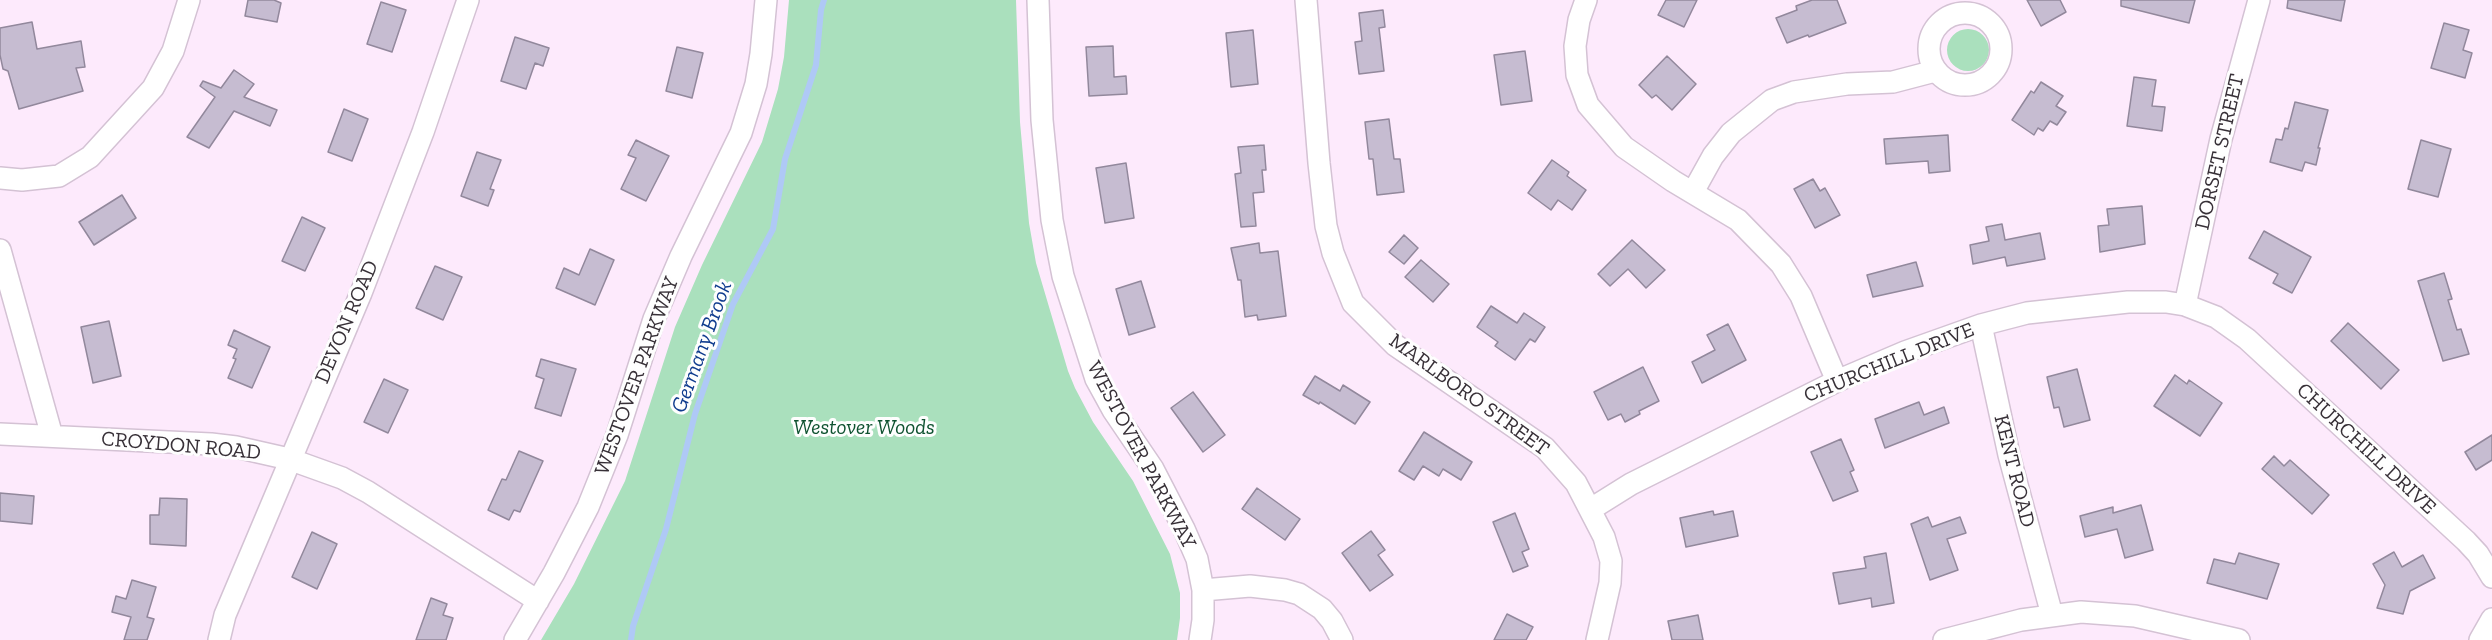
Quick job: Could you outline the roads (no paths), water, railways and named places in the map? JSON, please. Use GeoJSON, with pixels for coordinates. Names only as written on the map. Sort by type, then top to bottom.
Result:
{"type":"FeatureCollection","features":[{"type":"Feature","properties":{"kind":"street"},"geometry":{"type":"LineString","coordinates":[[0,178],[22,180],[59,176],[90,157],[153,87],[173,51],[189,0]]}},
{"type":"Feature","properties":{"kind":"street","name":"DEVON ROAD"},"geometry":{"type":"LineString","coordinates":[[219,640],[225,615],[361,293],[423,132],[468,0]]}},
{"type":"Feature","properties":{"kind":"street","name":"WESTOVER PARKWAY"},"geometry":{"type":"LineString","coordinates":[[515,640],[588,507],[604,472],[654,318],[681,256],[741,133],[756,84],[762,54],[766,0]]}},
{"type":"Feature","properties":{"kind":"street","name":"WESTOVER PARKWAY"},"geometry":{"type":"LineString","coordinates":[[1038,0],[1042,120],[1052,220],[1063,276],[1096,379],[1113,410],[1153,469],[1197,559],[1203,590],[1200,640]]}},
{"type":"Feature","properties":{"kind":"street","name":"MARLBORO STREET"},"geometry":{"type":"LineString","coordinates":[[1306,0],[1326,226],[1333,253],[1353,303],[1395,345],[1545,448],[1576,483],[1591,509]]}},
{"type":"Feature","properties":{"kind":"street"},"geometry":{"type":"LineString","coordinates":[[1586,0],[1579,20],[1575,46],[1577,75],[1588,105],[1623,147],[1673,182],[1694,192],[1738,220],[1781,264],[1801,296],[1838,381]]}},
{"type":"Feature","properties":{"kind":"street","name":"DORSET STREET"},"geometry":{"type":"LineString","coordinates":[[2185,305],[2222,139],[2259,0]]}},
{"type":"Feature","properties":{"kind":"street"},"geometry":{"type":"LineString","coordinates":[[1694,192],[1713,156],[1731,133],[1772,100],[1794,92],[1847,84],[1893,82],[1935,70]]}},
{"type":"Feature","properties":{"kind":"street"},"geometry":{"type":"LineString","coordinates":[[0,250],[52,436]]}},
{"type":"Feature","properties":{"kind":"street","name":"CHURCHILL DRIVE"},"geometry":{"type":"LineString","coordinates":[[1591,509],[1630,484],[1838,381],[1905,352],[1981,325],[2027,313],[2094,304],[2148,301],[2185,305],[2216,317],[2247,339],[2466,542],[2478,554],[2492,577]]}},
{"type":"Feature","properties":{"kind":"street","name":"KENT ROAD"},"geometry":{"type":"LineString","coordinates":[[1981,325],[2009,455],[2052,615]]}},
{"type":"Feature","properties":{"kind":"street","name":"CROYDON ROAD"},"geometry":{"type":"LineString","coordinates":[[0,434],[220,445],[290,459],[342,478],[368,492],[538,601]]}},
{"type":"Feature","properties":{"kind":"street"},"geometry":{"type":"LineString","coordinates":[[1591,509],[1604,537],[1611,561],[1611,584],[1597,640]]}},
{"type":"Feature","properties":{"kind":"street"},"geometry":{"type":"LineString","coordinates":[[1203,590],[1250,586],[1299,594],[1322,609],[1332,621],[1342,640]]}},
{"type":"Feature","properties":{"kind":"street"},"geometry":{"type":"LineString","coordinates":[[1944,640],[2012,622],[2081,612],[2135,616],[2239,640]]}},
{"type":"Feature","properties":{"kind":"waterway","name":"Germany Brook"},"geometry":{"type":"LineString","coordinates":[[631,640],[633,626],[666,529],[695,414],[733,304],[773,229],[785,159],[816,65],[824,0]]}},
{"type":"Feature","properties":{"kind":"park label","name":"Westover Woods"},"geometry":{"type":"Point","coordinates":[864,428]}}]}
